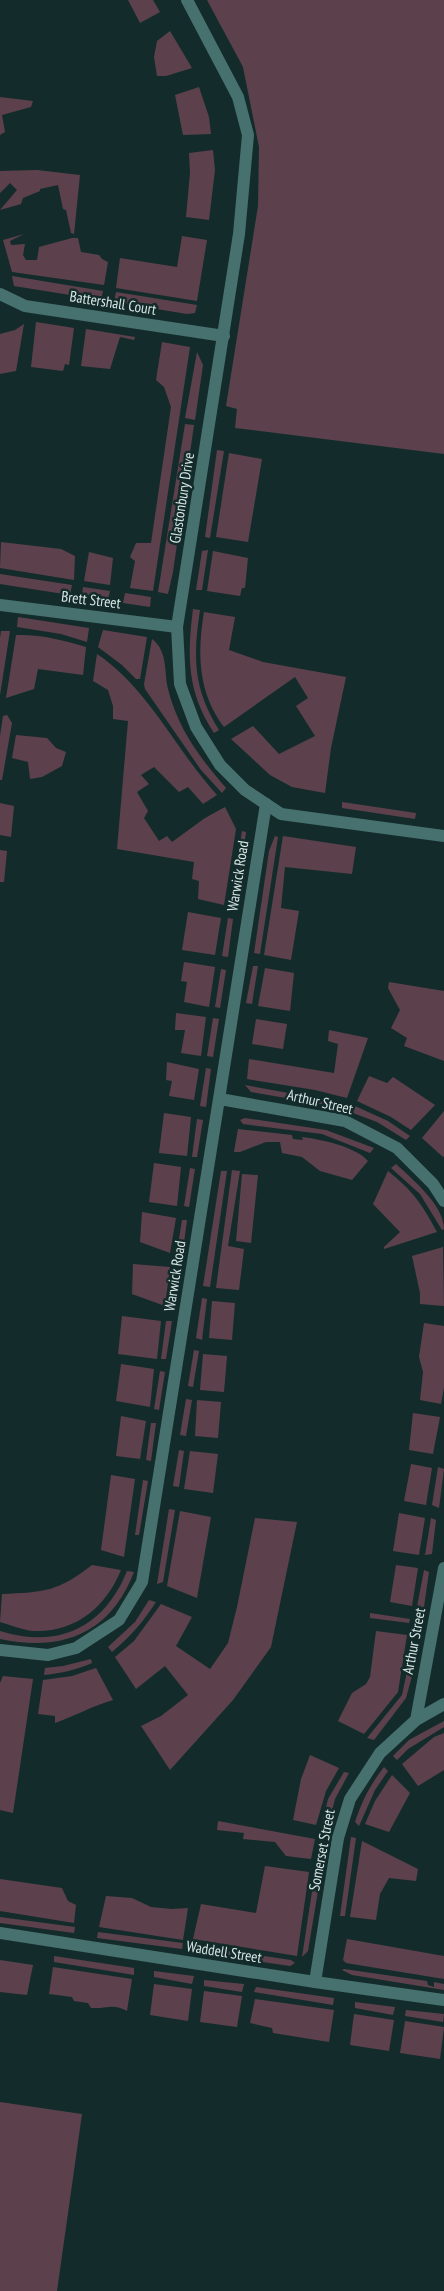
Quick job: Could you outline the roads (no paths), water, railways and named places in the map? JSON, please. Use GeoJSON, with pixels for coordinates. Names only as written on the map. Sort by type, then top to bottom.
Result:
{"type":"FeatureCollection","features":[{"type":"Feature","properties":{"kind":"street","name":"Glastonbury Drive"},"geometry":{"type":"LineString","coordinates":[[187,0],[238,97],[248,135],[239,234],[177,626],[180,684],[196,727],[220,765],[244,790],[281,814],[444,836]]}},
{"type":"Feature","properties":{"kind":"street","name":"Battershall Court"},"geometry":{"type":"LineString","coordinates":[[0,294],[25,306],[224,336]]}},
{"type":"Feature","properties":{"kind":"street","name":"Brett Street"},"geometry":{"type":"LineString","coordinates":[[0,605],[177,626]]}},
{"type":"Feature","properties":{"kind":"street","name":"Warwick Road"},"geometry":{"type":"LineString","coordinates":[[0,1650],[48,1654],[76,1648],[119,1620],[142,1582],[266,804]]}},
{"type":"Feature","properties":{"kind":"street","name":"Arthur Street"},"geometry":{"type":"LineString","coordinates":[[220,1099],[345,1121],[397,1148],[433,1184],[444,1202]]}},
{"type":"Feature","properties":{"kind":"street","name":"Arthur Street"},"geometry":{"type":"LineString","coordinates":[[416,1720],[444,1568]]}},
{"type":"Feature","properties":{"kind":"street","name":"Somerset Street"},"geometry":{"type":"LineString","coordinates":[[315,1982],[338,1838],[350,1799],[380,1753],[416,1720],[444,1704]]}},
{"type":"Feature","properties":{"kind":"street","name":"Waddell Street"},"geometry":{"type":"LineString","coordinates":[[0,1933],[444,2000]]}}]}
